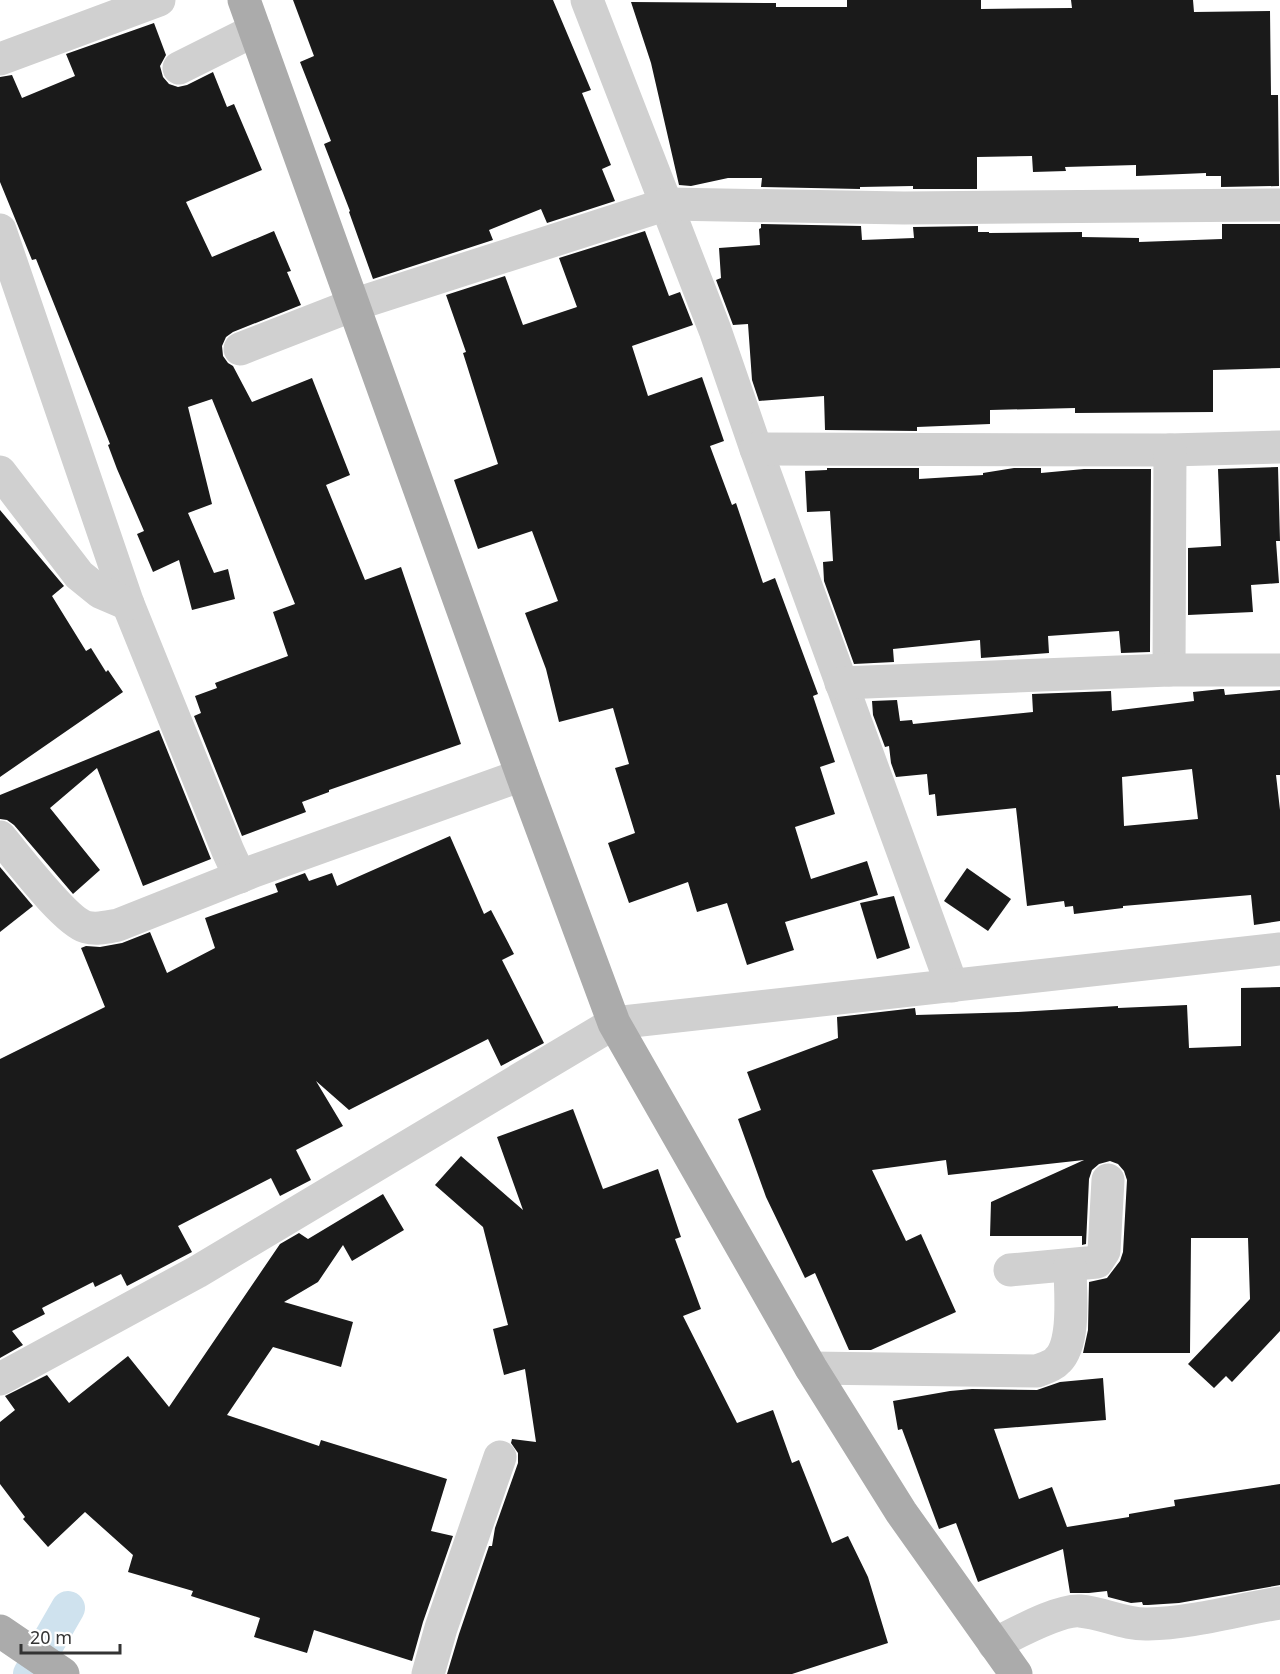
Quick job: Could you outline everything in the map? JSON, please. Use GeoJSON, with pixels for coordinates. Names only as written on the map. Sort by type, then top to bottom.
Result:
{"type":"FeatureCollection","features":[{"type":"Feature","properties":{"kind":"main road"},"geometry":{"type":"LineString","coordinates":[[244,0],[522,775],[614,1023],[811,1368],[900,1512],[1016,1674]]}},
{"type":"Feature","properties":{"kind":"main road"},"geometry":{"type":"LineString","coordinates":[[3,1633],[63,1674]]}},
{"type":"Feature","properties":{"kind":"street"},"geometry":{"type":"LineString","coordinates":[[0,59],[159,0]]}},
{"type":"Feature","properties":{"kind":"street"},"geometry":{"type":"LineString","coordinates":[[587,0],[715,330],[756,449],[952,986]]}},
{"type":"Feature","properties":{"kind":"street"},"geometry":{"type":"LineString","coordinates":[[179,68],[255,30]]}},
{"type":"Feature","properties":{"kind":"street"},"geometry":{"type":"LineString","coordinates":[[240,349],[353,305],[667,204],[904,208],[1280,205]]}},
{"type":"Feature","properties":{"kind":"street"},"geometry":{"type":"LineString","coordinates":[[0,230],[128,604],[240,877]]}},
{"type":"Feature","properties":{"kind":"street"},"geometry":{"type":"LineString","coordinates":[[756,449],[1170,450],[1280,447]]}},
{"type":"Feature","properties":{"kind":"street"},"geometry":{"type":"LineString","coordinates":[[1170,450],[1170,670]]}},
{"type":"Feature","properties":{"kind":"street"},"geometry":{"type":"LineString","coordinates":[[0,472],[79,575],[100,592],[128,604]]}},
{"type":"Feature","properties":{"kind":"street"},"geometry":{"type":"LineString","coordinates":[[841,683],[1170,670],[1280,670]]}},
{"type":"Feature","properties":{"kind":"street"},"geometry":{"type":"LineString","coordinates":[[0,837],[72,920],[97,929],[118,925],[240,877],[522,775]]}},
{"type":"Feature","properties":{"kind":"street"},"geometry":{"type":"LineString","coordinates":[[0,1379],[198,1272],[614,1023],[1280,949]]}},
{"type":"Feature","properties":{"kind":"street"},"geometry":{"type":"LineString","coordinates":[[1010,1270],[1094,1264],[1102,1257],[1108,1180]]}},
{"type":"Feature","properties":{"kind":"street"},"geometry":{"type":"LineString","coordinates":[[811,1368],[1037,1371],[1058,1361],[1065,1349],[1069,1335],[1070,1266]]}},
{"type":"Feature","properties":{"kind":"street"},"geometry":{"type":"LineString","coordinates":[[428,1674],[441,1628],[500,1457]]}},
{"type":"Feature","properties":{"kind":"street"},"geometry":{"type":"LineString","coordinates":[[994,1644],[1070,1611],[1084,1611],[1137,1624],[1150,1624],[1198,1619],[1280,1603]]}},
{"type":"Feature","properties":{"kind":"building"},"geometry":{"type":"Polygon","coordinates":[[[293,0],[553,0],[591,90],[582,93],[611,165],[602,169],[615,201],[547,223],[541,209],[489,230],[493,240],[373,279],[324,144],[331,141],[300,62],[314,56],[293,0]]]}},
{"type":"Feature","properties":{"kind":"building"},"geometry":{"type":"Polygon","coordinates":[[[847,0],[981,0],[981,9],[1072,8],[1071,0],[1193,0],[1194,12],[1270,11],[1271,95],[1278,95],[1279,186],[1221,187],[1221,176],[1206,176],[1206,173],[1136,176],[1136,165],[1065,167],[1066,171],[1033,172],[1032,156],[977,157],[977,189],[913,189],[913,186],[860,187],[860,189],[761,187],[762,178],[728,178],[691,186],[679,185],[651,63],[631,2],[776,3],[776,7],[847,7],[847,0]]]}},
{"type":"Feature","properties":{"kind":"building"},"geometry":{"type":"Polygon","coordinates":[[[154,23],[166,55],[160,66],[163,77],[169,84],[178,87],[213,72],[227,107],[234,104],[262,170],[186,202],[212,257],[274,231],[291,271],[287,272],[301,305],[233,332],[226,337],[222,346],[223,356],[233,366],[252,402],[312,378],[350,475],[326,485],[365,580],[401,567],[461,744],[329,790],[329,792],[302,802],[306,812],[242,836],[194,716],[201,713],[195,696],[217,688],[215,683],[288,656],[273,612],[295,604],[212,399],[188,407],[212,504],[188,513],[214,573],[228,569],[235,599],[192,610],[179,560],[153,572],[137,534],[144,531],[117,469],[108,445],[110,444],[36,259],[32,260],[0,182],[0,77],[12,75],[22,98],[75,76],[66,54],[154,23]]]}},
{"type":"Feature","properties":{"kind":"building"},"geometry":{"type":"Polygon","coordinates":[[[761,224],[861,226],[862,240],[914,238],[913,227],[978,226],[978,232],[1082,232],[1082,237],[1139,238],[1139,242],[1222,239],[1222,224],[1280,224],[1280,368],[1213,370],[1213,412],[1075,413],[1075,408],[990,410],[990,424],[917,427],[917,431],[825,430],[824,396],[759,401],[752,380],[748,324],[733,325],[716,280],[721,278],[719,248],[760,245],[761,224]]]}},
{"type":"Feature","properties":{"kind":"building"},"geometry":{"type":"Polygon","coordinates":[[[645,231],[669,296],[680,292],[693,325],[632,346],[648,396],[702,377],[724,441],[710,446],[732,505],[736,503],[763,583],[775,578],[818,694],[813,696],[835,762],[820,767],[835,814],[795,827],[811,879],[867,861],[878,895],[785,922],[794,950],[747,965],[727,903],[697,912],[688,882],[629,903],[608,843],[635,833],[615,768],[629,764],[613,708],[559,722],[546,669],[525,613],[558,601],[532,531],[478,549],[454,480],[498,464],[463,353],[466,352],[446,295],[505,276],[523,325],[577,307],[559,258],[645,231]]]}},
{"type":"Feature","properties":{"kind":"building"},"geometry":{"type":"Polygon","coordinates":[[[1278,467],[1280,541],[1276,541],[1279,583],[1251,585],[1253,612],[1188,615],[1188,548],[1221,546],[1218,469],[1278,467]]]}},
{"type":"Feature","properties":{"kind":"building"},"geometry":{"type":"Polygon","coordinates":[[[827,468],[919,468],[919,479],[983,475],[983,473],[1014,468],[1041,468],[1041,473],[1084,469],[1151,469],[1150,652],[1121,653],[1119,631],[1048,636],[1049,653],[981,658],[980,640],[893,649],[894,662],[854,664],[824,581],[823,562],[833,561],[830,511],[807,512],[805,471],[827,470],[827,468]]]}},
{"type":"Feature","properties":{"kind":"building"},"geometry":{"type":"Polygon","coordinates":[[[0,510],[64,586],[52,596],[86,651],[91,648],[106,672],[108,670],[123,692],[0,777],[0,510]]]}},
{"type":"Feature","properties":{"kind":"building"},"geometry":{"type":"Polygon","coordinates":[[[1224,689],[1225,695],[1280,690],[1280,775],[1276,775],[1280,810],[1280,921],[1254,925],[1251,895],[1123,906],[1123,908],[1074,914],[1073,906],[1065,907],[1064,901],[1027,906],[1016,808],[937,816],[935,794],[929,795],[927,774],[896,777],[889,746],[885,747],[873,715],[872,701],[897,700],[900,721],[912,720],[913,724],[1033,712],[1032,694],[1111,691],[1112,711],[1194,701],[1193,692],[1224,689]],[[1192,769],[1122,777],[1124,826],[1198,819],[1192,769]]]}},
{"type":"Feature","properties":{"kind":"building"},"geometry":{"type":"Polygon","coordinates":[[[159,730],[211,859],[143,886],[97,768],[50,808],[100,870],[73,894],[14,825],[7,820],[0,819],[0,795],[159,730]]]}},
{"type":"Feature","properties":{"kind":"building"},"geometry":{"type":"Polygon","coordinates":[[[450,836],[484,914],[491,910],[514,954],[502,960],[544,1043],[501,1066],[488,1039],[349,1110],[316,1081],[343,1126],[296,1150],[311,1180],[280,1196],[271,1178],[178,1226],[192,1252],[127,1286],[121,1274],[95,1287],[93,1282],[42,1308],[45,1314],[12,1331],[23,1345],[0,1358],[0,1059],[105,1007],[81,948],[122,943],[150,932],[167,973],[215,948],[205,918],[278,892],[275,884],[305,873],[309,881],[332,873],[337,886],[450,836]]]}},
{"type":"Feature","properties":{"kind":"building"},"geometry":{"type":"Polygon","coordinates":[[[0,867],[33,906],[0,932],[0,867]]]}},
{"type":"Feature","properties":{"kind":"building"},"geometry":{"type":"Polygon","coordinates":[[[967,868],[1011,899],[988,931],[944,901],[967,868]]]}},
{"type":"Feature","properties":{"kind":"building"},"geometry":{"type":"Polygon","coordinates":[[[894,896],[910,948],[877,959],[860,903],[894,896]]]}},
{"type":"Feature","properties":{"kind":"building"},"geometry":{"type":"Polygon","coordinates":[[[1280,987],[1280,1331],[1232,1382],[1226,1376],[1214,1388],[1188,1364],[1250,1299],[1248,1238],[1191,1238],[1190,1353],[1083,1353],[1088,1330],[1089,1282],[1107,1278],[1120,1261],[1123,1252],[1127,1180],[1118,1164],[1110,1161],[1099,1164],[1092,1170],[1089,1179],[1086,1244],[1082,1245],[1082,1236],[990,1236],[991,1202],[1084,1160],[948,1175],[946,1160],[872,1170],[906,1241],[921,1234],[956,1312],[871,1350],[849,1350],[815,1273],[805,1278],[766,1197],[738,1119],[761,1110],[747,1072],[838,1038],[837,1017],[915,1008],[916,1015],[1187,1005],[1189,1048],[1241,1046],[1241,988],[1280,987]]]}},
{"type":"Feature","properties":{"kind":"building"},"geometry":{"type":"Polygon","coordinates":[[[573,1109],[603,1189],[658,1169],[681,1237],[675,1239],[701,1309],[683,1316],[737,1423],[773,1410],[792,1463],[799,1460],[832,1543],[848,1536],[868,1577],[888,1643],[792,1674],[447,1674],[489,1546],[492,1546],[495,1528],[518,1463],[518,1453],[511,1443],[512,1439],[536,1442],[525,1369],[504,1375],[493,1329],[508,1325],[483,1227],[435,1185],[461,1156],[523,1210],[497,1137],[573,1109]]]}},
{"type":"Feature","properties":{"kind":"building"},"geometry":{"type":"Polygon","coordinates":[[[383,1194],[404,1230],[352,1261],[343,1245],[318,1282],[284,1302],[353,1322],[341,1367],[273,1347],[227,1415],[319,1446],[321,1440],[447,1479],[431,1531],[453,1536],[412,1661],[314,1630],[307,1653],[254,1637],[260,1618],[191,1596],[193,1591],[128,1572],[133,1555],[85,1512],[48,1547],[23,1519],[25,1517],[0,1484],[0,1422],[15,1410],[5,1396],[47,1375],[69,1403],[128,1356],[169,1407],[280,1244],[299,1233],[308,1239],[383,1194]]]}},
{"type":"Feature","properties":{"kind":"building"},"geometry":{"type":"Polygon","coordinates":[[[1103,1378],[1106,1420],[994,1429],[1019,1499],[1052,1487],[1067,1527],[1129,1517],[1129,1514],[1175,1506],[1174,1500],[1280,1484],[1280,1585],[1179,1603],[1148,1605],[1108,1597],[1107,1591],[1070,1593],[1063,1549],[978,1582],[956,1523],[939,1529],[902,1429],[898,1430],[893,1401],[972,1389],[1037,1390],[1060,1382],[1103,1378]]]}},
{"type":"Feature","properties":{"kind":"waterway"},"geometry":{"type":"LineString","coordinates":[[30,1674],[68,1608]]}}]}
